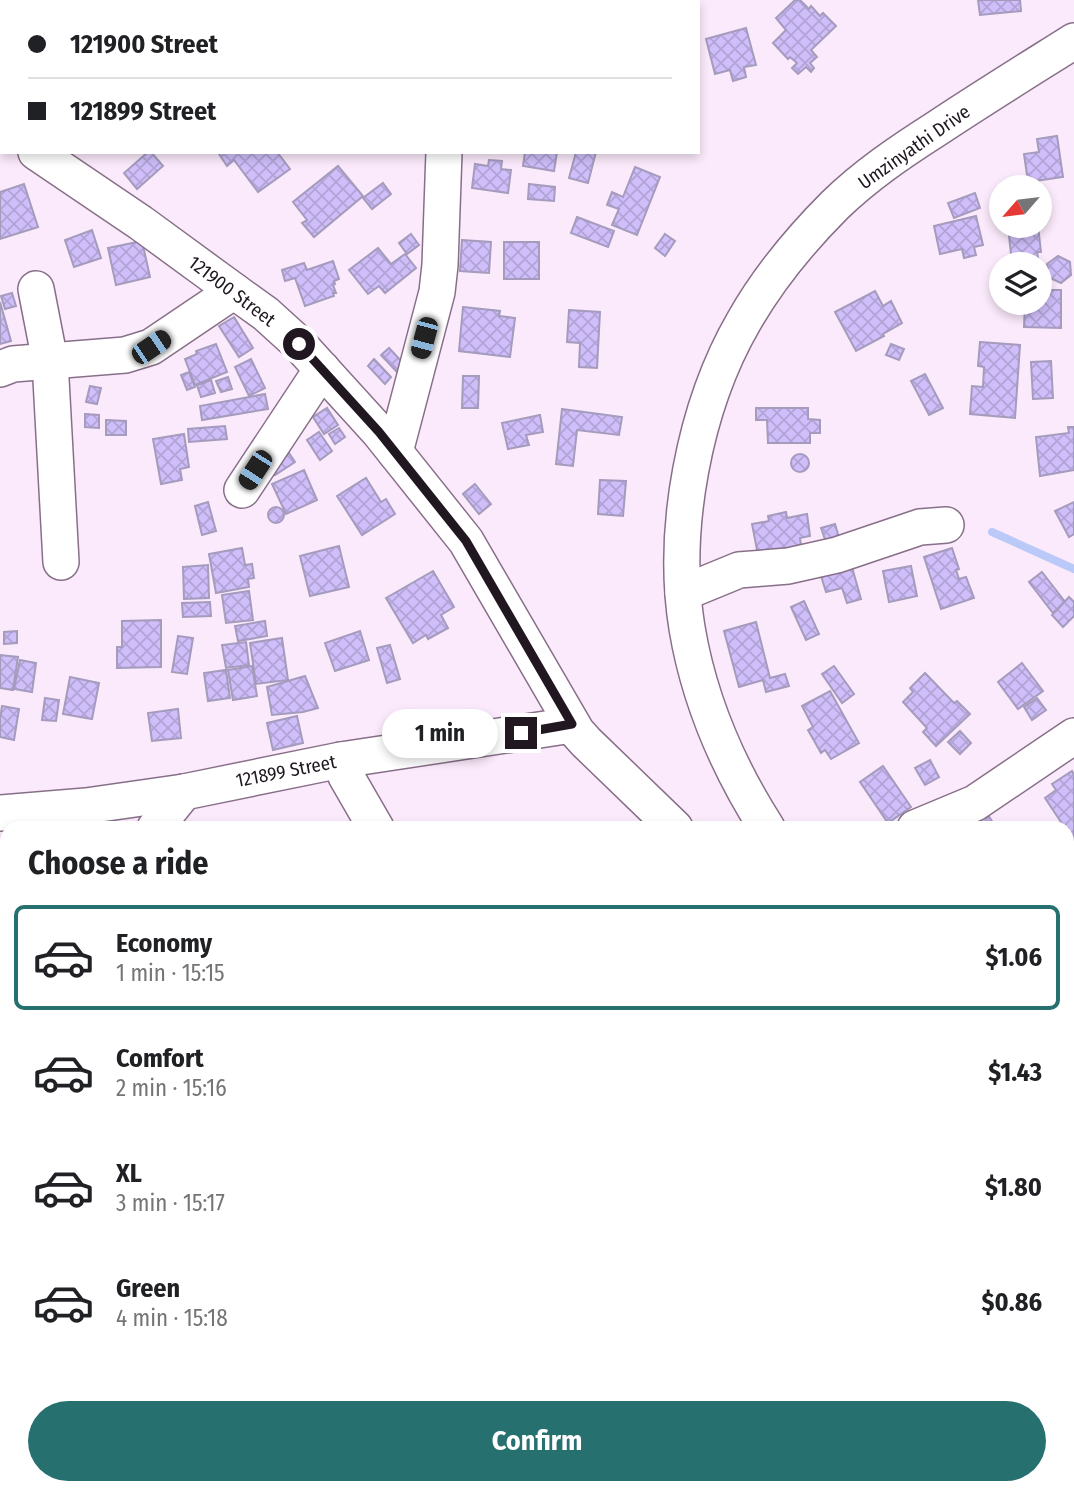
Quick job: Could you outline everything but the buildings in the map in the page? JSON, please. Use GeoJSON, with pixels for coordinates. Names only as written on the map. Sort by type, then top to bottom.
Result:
{"type":"FeatureCollection","features":[{"type":"Feature","properties":{"kind":"street","name":"Umzinyathi Drive"},"geometry":{"type":"LineString","coordinates":[[763,821],[734,772],[711,717],[692,653],[683,593],[682,553],[690,474],[704,415],[723,364],[743,322],[766,287],[808,234],[836,205],[885,162],[1074,41]]}},
{"type":"Feature","properties":{"kind":"street","name":"121900 Street"},"geometry":{"type":"LineString","coordinates":[[39,154],[141,223],[234,291],[299,344],[379,432],[466,541],[572,724],[586,742],[668,821]]}},
{"type":"Feature","properties":{"kind":"street"},"geometry":{"type":"LineString","coordinates":[[395,452],[438,285],[444,154]]}},
{"type":"Feature","properties":{"kind":"street"},"geometry":{"type":"LineString","coordinates":[[36,289],[50,361],[61,562]]}},
{"type":"Feature","properties":{"kind":"street"},"geometry":{"type":"LineString","coordinates":[[0,369],[13,364],[125,355],[142,351],[234,291]]}},
{"type":"Feature","properties":{"kind":"street"},"geometry":{"type":"LineString","coordinates":[[242,491],[321,369]]}},
{"type":"Feature","properties":{"kind":"street"},"geometry":{"type":"LineString","coordinates":[[683,593],[739,570],[788,566],[837,555],[920,527],[946,525]]}},
{"type":"Feature","properties":{"kind":"street","name":"121899 Street"},"geometry":{"type":"LineString","coordinates":[[0,813],[86,806],[184,792],[341,760],[572,724]]}},
{"type":"Feature","properties":{"kind":"street"},"geometry":{"type":"LineString","coordinates":[[932,821],[975,803],[1074,736]]}},
{"type":"Feature","properties":{"kind":"street"},"geometry":{"type":"LineString","coordinates":[[341,760],[346,776],[372,821]]}},
{"type":"Feature","properties":{"kind":"street"},"geometry":{"type":"LineString","coordinates":[[161,821],[184,792]]}},
{"type":"Feature","properties":{"kind":"waterway"},"geometry":{"type":"LineString","coordinates":[[992,532],[1074,569]]}},
{"type":"Feature","properties":{"kind":"route"},"geometry":{"type":"LineString","coordinates":[[299,344],[379,432],[466,541],[572,724],[521,733]]}}]}
